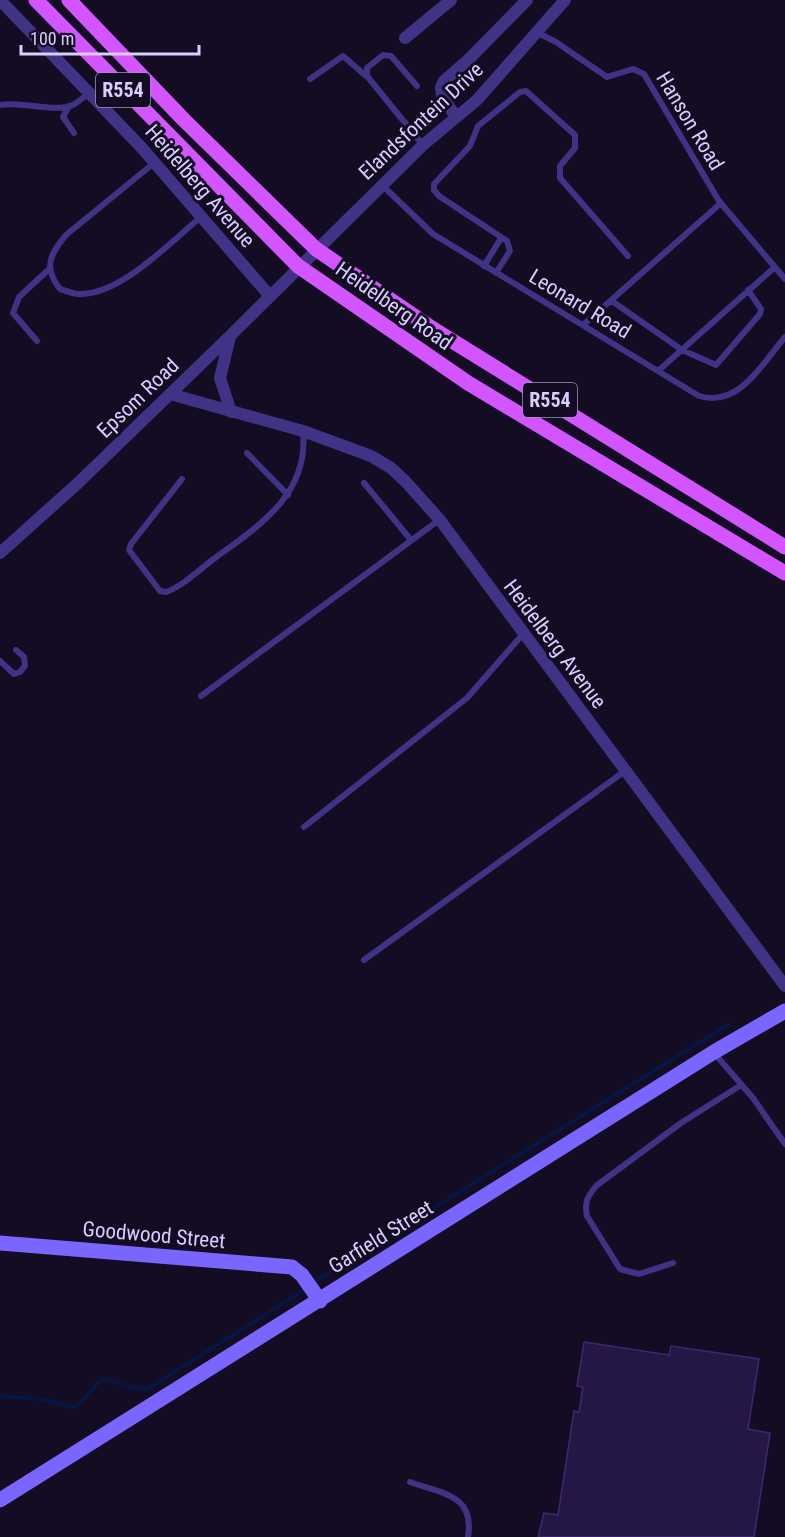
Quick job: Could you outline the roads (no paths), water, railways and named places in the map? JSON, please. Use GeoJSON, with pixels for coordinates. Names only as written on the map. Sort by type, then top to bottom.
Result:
{"type":"FeatureCollection","features":[{"type":"Feature","properties":{"kind":"main road","name":"Heidelberg Road"},"geometry":{"type":"LineString","coordinates":[[36,0],[298,266],[468,383],[785,573]]}},
{"type":"Feature","properties":{"kind":"main road","name":"Heidelberg Road"},"geometry":{"type":"LineString","coordinates":[[69,0],[184,120],[316,249],[433,329],[785,547]]}},
{"type":"Feature","properties":{"kind":"street","name":"Heidelberg Avenue"},"geometry":{"type":"LineString","coordinates":[[0,0],[154,163],[269,295]]}},
{"type":"Feature","properties":{"kind":"street"},"geometry":{"type":"LineString","coordinates":[[405,38],[451,0]]}},
{"type":"Feature","properties":{"kind":"street"},"geometry":{"type":"LineString","coordinates":[[456,117],[442,96],[441,87],[444,81],[527,0]]}},
{"type":"Feature","properties":{"kind":"street","name":"Elandsfontein Drive"},"geometry":{"type":"LineString","coordinates":[[298,266],[381,184],[477,99],[565,0]]}},
{"type":"Feature","properties":{"kind":"street","name":"Epsom Road"},"geometry":{"type":"LineString","coordinates":[[0,554],[170,394],[298,266]]}},
{"type":"Feature","properties":{"kind":"street"},"geometry":{"type":"LineString","coordinates":[[230,336],[220,378],[231,412]]}},
{"type":"Feature","properties":{"kind":"street","name":"Heidelberg Avenue"},"geometry":{"type":"LineString","coordinates":[[170,394],[303,431],[371,456],[391,468],[440,520],[785,986]]}},
{"type":"Feature","properties":{"kind":"street","name":"Garfield Street"},"geometry":{"type":"LineString","coordinates":[[0,1500],[714,1052],[785,1011]]}},
{"type":"Feature","properties":{"kind":"street","name":"Goodwood Street"},"geometry":{"type":"LineString","coordinates":[[0,1243],[193,1260],[277,1264],[292,1267],[302,1275],[320,1301]]}},
{"type":"Feature","properties":{"kind":"lane","name":"Hanson Road"},"geometry":{"type":"LineString","coordinates":[[538,33],[556,42],[607,77],[633,69],[644,74],[721,203],[785,279]]}},
{"type":"Feature","properties":{"kind":"lane"},"geometry":{"type":"LineString","coordinates":[[367,76],[367,68],[387,54],[417,86]]}},
{"type":"Feature","properties":{"kind":"lane"},"geometry":{"type":"LineString","coordinates":[[310,78],[343,56],[367,76],[423,145]]}},
{"type":"Feature","properties":{"kind":"lane"},"geometry":{"type":"LineString","coordinates":[[496,273],[510,251],[507,241],[439,196],[434,190],[434,184],[470,146],[478,126],[520,92],[526,91],[575,135],[575,148],[560,166],[560,178],[628,256]]}},
{"type":"Feature","properties":{"kind":"lane"},"geometry":{"type":"LineString","coordinates":[[74,133],[63,117],[69,106],[89,93]]}},
{"type":"Feature","properties":{"kind":"lane"},"geometry":{"type":"LineString","coordinates":[[0,105],[11,103],[69,106]]}},
{"type":"Feature","properties":{"kind":"lane"},"geometry":{"type":"LineString","coordinates":[[154,163],[66,235],[49,258],[48,270],[60,289],[81,295],[99,292],[131,274],[201,217]]}},
{"type":"Feature","properties":{"kind":"lane","name":"Leonard Road"},"geometry":{"type":"LineString","coordinates":[[381,184],[433,234],[699,396],[721,399],[732,395],[744,386],[785,337]]}},
{"type":"Feature","properties":{"kind":"lane"},"geometry":{"type":"LineString","coordinates":[[583,325],[721,203]]}},
{"type":"Feature","properties":{"kind":"lane"},"geometry":{"type":"LineString","coordinates":[[484,266],[501,238]]}},
{"type":"Feature","properties":{"kind":"lane"},"geometry":{"type":"LineString","coordinates":[[658,371],[775,267]]}},
{"type":"Feature","properties":{"kind":"lane"},"geometry":{"type":"LineString","coordinates":[[37,341],[13,313],[19,297],[48,270]]}},
{"type":"Feature","properties":{"kind":"lane"},"geometry":{"type":"LineString","coordinates":[[612,301],[682,350],[712,365],[721,361],[760,314],[760,309],[748,290]]}},
{"type":"Feature","properties":{"kind":"lane"},"geometry":{"type":"LineString","coordinates":[[182,479],[131,544],[129,550],[160,591],[166,592],[270,518],[288,495],[300,469],[304,446],[303,431]]}},
{"type":"Feature","properties":{"kind":"lane"},"geometry":{"type":"LineString","coordinates":[[247,453],[288,495]]}},
{"type":"Feature","properties":{"kind":"lane"},"geometry":{"type":"LineString","coordinates":[[364,483],[411,540]]}},
{"type":"Feature","properties":{"kind":"lane"},"geometry":{"type":"LineString","coordinates":[[201,696],[440,520]]}},
{"type":"Feature","properties":{"kind":"lane"},"geometry":{"type":"LineString","coordinates":[[304,827],[467,698],[523,634]]}},
{"type":"Feature","properties":{"kind":"lane"},"geometry":{"type":"LineString","coordinates":[[0,661],[14,674],[20,672],[25,666],[24,657],[16,650]]}},
{"type":"Feature","properties":{"kind":"lane"},"geometry":{"type":"LineString","coordinates":[[364,960],[625,771]]}},
{"type":"Feature","properties":{"kind":"lane"},"geometry":{"type":"LineString","coordinates":[[714,1052],[785,1144]]}},
{"type":"Feature","properties":{"kind":"lane"},"geometry":{"type":"LineString","coordinates":[[674,1263],[639,1274],[621,1269],[587,1216],[585,1206],[587,1197],[596,1186],[672,1130],[741,1085]]}},
{"type":"Feature","properties":{"kind":"lane"},"geometry":{"type":"LineString","coordinates":[[410,1482],[460,1501],[470,1516],[468,1537]]}},
{"type":"Feature","properties":{"kind":"waterway"},"geometry":{"type":"LineString","coordinates":[[313,1283],[729,1024]]}},
{"type":"Feature","properties":{"kind":"waterway"},"geometry":{"type":"LineString","coordinates":[[0,1396],[41,1399],[75,1408],[102,1379],[131,1387],[149,1388],[307,1288]]}}]}
